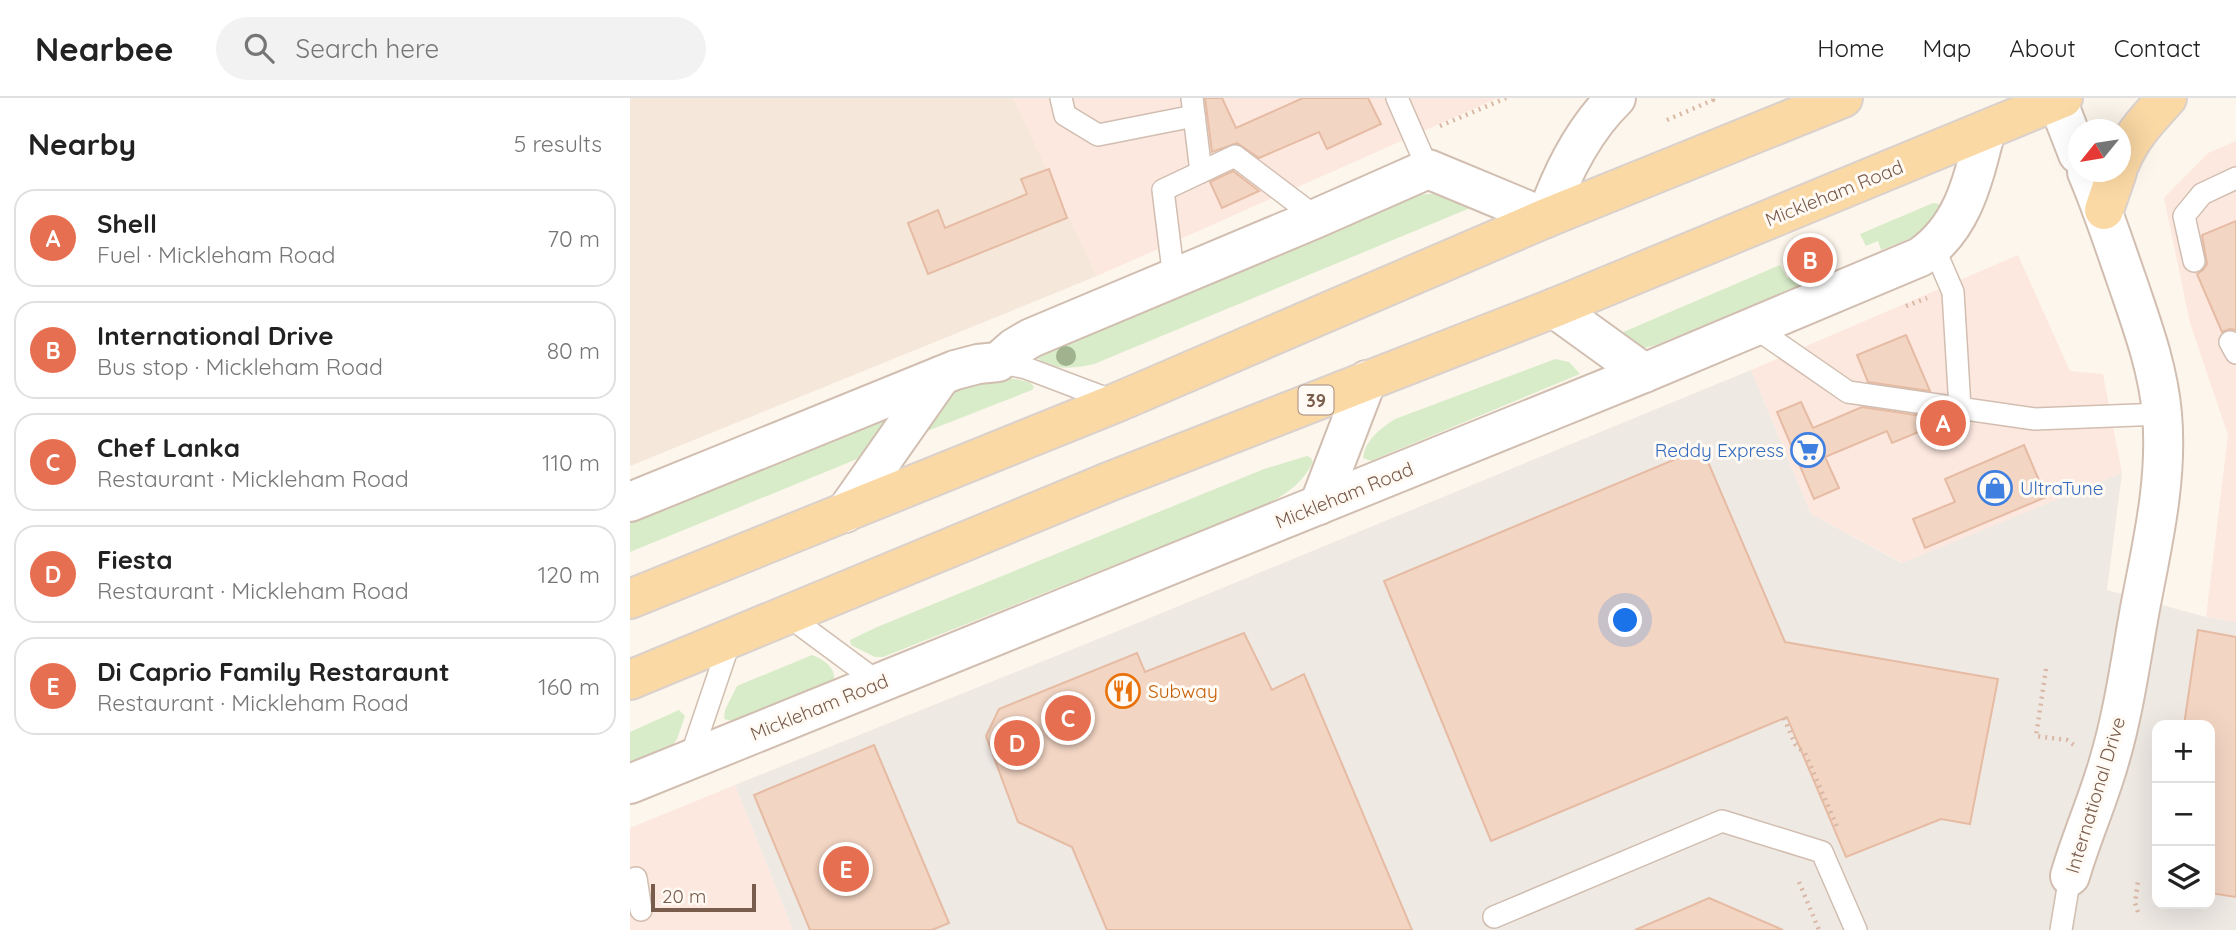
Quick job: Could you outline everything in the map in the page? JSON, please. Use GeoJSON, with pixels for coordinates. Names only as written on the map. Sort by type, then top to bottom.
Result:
{"type":"FeatureCollection","features":[{"type":"Feature","properties":{"kind":"main road"},"geometry":{"type":"LineString","coordinates":[[2131,141],[2142,124],[2167,98]]}},
{"type":"Feature","properties":{"kind":"main road"},"geometry":{"type":"LineString","coordinates":[[630,599],[1118,402],[1546,218],[1838,99]]}},
{"type":"Feature","properties":{"kind":"main road","name":"Mickleham Road"},"geometry":{"type":"LineString","coordinates":[[630,680],[1111,481],[1554,308],[2060,99]]}},
{"type":"Feature","properties":{"kind":"main road"},"geometry":{"type":"LineString","coordinates":[[2104,210],[2114,182]]}},
{"type":"Feature","properties":{"kind":"street"},"geometry":{"type":"LineString","coordinates":[[630,502],[941,376],[978,364],[998,362],[1031,338],[1428,169],[1546,218],[1561,178],[1573,156],[1616,98]]}},
{"type":"Feature","properties":{"kind":"street"},"geometry":{"type":"LineString","coordinates":[[2060,99],[2068,123]]}},
{"type":"Feature","properties":{"kind":"street","name":"Mickleham Road"},"geometry":{"type":"LineString","coordinates":[[630,784],[1644,373],[1920,257],[1946,236],[1970,192],[1986,130]]}},
{"type":"Feature","properties":{"kind":"street","name":"International Drive"},"geometry":{"type":"LineString","coordinates":[[2070,876],[2108,766],[2119,724],[2160,499],[2163,448],[2162,414],[2155,368],[2104,210],[2091,182]]}},
{"type":"Feature","properties":{"kind":"street"},"geometry":{"type":"LineString","coordinates":[[1554,308],[1644,373]]}},
{"type":"Feature","properties":{"kind":"street"},"geometry":{"type":"LineString","coordinates":[[845,513],[941,376]]}},
{"type":"Feature","properties":{"kind":"street"},"geometry":{"type":"LineString","coordinates":[[1319,505],[1367,380]]}},
{"type":"Feature","properties":{"kind":"lane"},"geometry":{"type":"LineString","coordinates":[[1061,98],[1065,115],[1098,135],[1193,107],[1201,172]]}},
{"type":"Feature","properties":{"kind":"lane"},"geometry":{"type":"LineString","coordinates":[[1397,98],[1428,169]]}},
{"type":"Feature","properties":{"kind":"lane"},"geometry":{"type":"LineString","coordinates":[[1174,279],[1163,190],[1235,156],[1317,218]]}},
{"type":"Feature","properties":{"kind":"lane"},"geometry":{"type":"LineString","coordinates":[[2194,261],[2184,216],[2202,194],[2236,178]]}},
{"type":"Feature","properties":{"kind":"lane"},"geometry":{"type":"LineString","coordinates":[[1934,248],[1953,292],[1960,408]]}},
{"type":"Feature","properties":{"kind":"lane"},"geometry":{"type":"LineString","coordinates":[[1754,327],[1849,392],[2035,419],[2162,414]]}},
{"type":"Feature","properties":{"kind":"lane"},"geometry":{"type":"LineString","coordinates":[[998,362],[1026,368],[1118,402]]}},
{"type":"Feature","properties":{"kind":"lane"},"geometry":{"type":"LineString","coordinates":[[787,615],[879,683]]}},
{"type":"Feature","properties":{"kind":"lane"},"geometry":{"type":"LineString","coordinates":[[690,759],[731,638]]}},
{"type":"Feature","properties":{"kind":"lane"},"geometry":{"type":"LineString","coordinates":[[1493,917],[1722,821],[1822,852],[1856,930]]}},
{"type":"Feature","properties":{"kind":"lane","name":"International Drive"},"geometry":{"type":"LineString","coordinates":[[2061,930],[2070,876]]}},
{"type":"Feature","properties":{"kind":"lane"},"geometry":{"type":"LineString","coordinates":[[636,878],[641,910]]}},
{"type":"Feature","properties":{"kind":"path"},"geometry":{"type":"LineString","coordinates":[[1667,120],[1713,100],[1712,98]]}},
{"type":"Feature","properties":{"kind":"path"},"geometry":{"type":"LineString","coordinates":[[2046,669],[2036,736],[2067,740],[2074,745]]}},
{"type":"Feature","properties":{"kind":"path"},"geometry":{"type":"LineString","coordinates":[[1784,718],[1795,744],[1806,755],[1841,836]]}},
{"type":"Feature","properties":{"kind":"path"},"geometry":{"type":"LineString","coordinates":[[2138,881],[2135,903],[2138,912]]}},
{"type":"Feature","properties":{"kind":"path"},"geometry":{"type":"LineString","coordinates":[[1799,882],[1819,930]]}},
{"type":"Feature","properties":{"kind":"shaded area"},"geometry":{"type":"Polygon","coordinates":[[[630,98],[1014,98],[1097,276],[630,466],[630,98]]]}},
{"type":"Feature","properties":{"kind":"shaded area"},"geometry":{"type":"Polygon","coordinates":[[[1013,98],[1498,98],[1097,276],[1013,98]]]}},
{"type":"Feature","properties":{"kind":"shaded area"},"geometry":{"type":"Polygon","coordinates":[[[2236,141],[2236,622],[2206,617],[2228,435],[2190,323],[2164,198],[2208,153],[2236,141]]]}},
{"type":"Feature","properties":{"kind":"shaded area"},"geometry":{"type":"Polygon","coordinates":[[[2018,255],[2070,371],[2103,374],[2122,473],[1903,563],[1811,514],[1751,370],[2018,255]]]}},
{"type":"Feature","properties":{"kind":"shaded area"},"geometry":{"type":"Polygon","coordinates":[[[1751,370],[1811,514],[1902,563],[2122,473],[2107,590],[2206,617],[2236,622],[2236,930],[793,930],[735,785],[1140,622],[1751,370]]]}},
{"type":"Feature","properties":{"kind":"shaded area"},"geometry":{"type":"Polygon","coordinates":[[[735,785],[793,930],[630,930],[630,828],[735,785]]]}},
{"type":"Feature","properties":{"kind":"green space"},"geometry":{"type":"Polygon","coordinates":[[[1440,193],[1475,206],[1094,364],[1055,367],[1047,365],[1036,356],[1416,195],[1440,193]]]}},
{"type":"Feature","properties":{"kind":"green space"},"geometry":{"type":"Polygon","coordinates":[[[1933,203],[1945,205],[1918,234],[1881,250],[1878,241],[1866,246],[1860,234],[1933,203]]]}},
{"type":"Feature","properties":{"kind":"green space"},"geometry":{"type":"Polygon","coordinates":[[[1780,265],[1787,278],[1810,268],[1815,279],[1656,345],[1639,349],[1614,336],[1780,265]]]}},
{"type":"Feature","properties":{"kind":"green space"},"geometry":{"type":"Polygon","coordinates":[[[1555,359],[1569,362],[1580,374],[1371,461],[1363,458],[1370,440],[1395,419],[1555,359]]]}},
{"type":"Feature","properties":{"kind":"green space"},"geometry":{"type":"Polygon","coordinates":[[[980,377],[1010,378],[1030,382],[1034,387],[925,432],[946,398],[980,377]]]}},
{"type":"Feature","properties":{"kind":"green space"},"geometry":{"type":"Polygon","coordinates":[[[894,409],[871,447],[857,459],[630,552],[630,515],[894,409]]]}},
{"type":"Feature","properties":{"kind":"green space"},"geometry":{"type":"Polygon","coordinates":[[[1307,456],[1313,462],[1297,484],[1261,507],[883,657],[875,657],[851,645],[850,640],[877,627],[1264,469],[1307,456]]]}},
{"type":"Feature","properties":{"kind":"green space"},"geometry":{"type":"Polygon","coordinates":[[[812,655],[828,664],[834,679],[733,721],[724,719],[725,710],[737,686],[812,655]]]}},
{"type":"Feature","properties":{"kind":"green space"},"geometry":{"type":"Polygon","coordinates":[[[679,710],[685,716],[673,744],[630,763],[630,732],[679,710]]]}},
{"type":"Feature","properties":{"kind":"building"},"geometry":{"type":"Polygon","coordinates":[[[1205,98],[1222,98],[1236,128],[1303,98],[1368,98],[1381,124],[1327,149],[1319,132],[1259,158],[1237,143],[1212,152],[1205,98]]]}},
{"type":"Feature","properties":{"kind":"building"},"geometry":{"type":"Polygon","coordinates":[[[1049,169],[1067,218],[928,274],[908,223],[938,210],[945,228],[1027,194],[1021,179],[1049,169]]]}},
{"type":"Feature","properties":{"kind":"building"},"geometry":{"type":"Polygon","coordinates":[[[1233,171],[1259,191],[1222,208],[1210,182],[1233,171]]]}},
{"type":"Feature","properties":{"kind":"building"},"geometry":{"type":"Polygon","coordinates":[[[2236,221],[2236,330],[2222,332],[2197,274],[2207,264],[2202,235],[2236,221]]]}},
{"type":"Feature","properties":{"kind":"building"},"geometry":{"type":"Polygon","coordinates":[[[1906,335],[1930,391],[1868,382],[1857,355],[1906,335]]]}},
{"type":"Feature","properties":{"kind":"building"},"geometry":{"type":"Polygon","coordinates":[[[1801,402],[1813,428],[1862,407],[1942,419],[1943,422],[1892,443],[1887,431],[1825,457],[1839,488],[1814,499],[1777,412],[1801,402]]]}},
{"type":"Feature","properties":{"kind":"building","name":"UltraTune"},"geometry":{"type":"Polygon","coordinates":[[[2024,445],[2046,497],[1925,548],[1913,519],[1955,502],[1945,479],[2024,445]]]}},
{"type":"Feature","properties":{"kind":"building"},"geometry":{"type":"Polygon","coordinates":[[[1702,448],[1785,642],[1998,679],[1970,824],[1941,819],[1846,857],[1787,717],[1491,841],[1384,581],[1702,448]]]}},
{"type":"Feature","properties":{"kind":"building"},"geometry":{"type":"Polygon","coordinates":[[[2198,630],[2236,637],[2236,897],[2215,894],[2215,720],[2185,720],[2198,630]]]}},
{"type":"Feature","properties":{"kind":"building"},"geometry":{"type":"Polygon","coordinates":[[[1244,633],[1272,690],[1304,674],[1412,930],[1107,930],[1072,847],[1018,822],[986,736],[999,709],[1137,653],[1145,672],[1244,633]]]}},
{"type":"Feature","properties":{"kind":"building"},"geometry":{"type":"Polygon","coordinates":[[[874,745],[949,923],[932,930],[810,930],[754,795],[874,745]]]}},
{"type":"Feature","properties":{"kind":"building"},"geometry":{"type":"Polygon","coordinates":[[[1709,898],[1783,930],[1635,930],[1709,898]]]}},
{"type":"Feature","properties":{"kind":"place","name":"International Drive"},"geometry":{"type":"Point","coordinates":[1810,260]}},
{"type":"Feature","properties":{"kind":"place","name":"Shell"},"geometry":{"type":"Point","coordinates":[1943,423]}},
{"type":"Feature","properties":{"kind":"place","name":"Reddy Express"},"geometry":{"type":"Point","coordinates":[1808,450]}},
{"type":"Feature","properties":{"kind":"place","name":"UltraTune"},"geometry":{"type":"Point","coordinates":[1995,488]}},
{"type":"Feature","properties":{"kind":"place","name":"Subway"},"geometry":{"type":"Point","coordinates":[1123,691]}},
{"type":"Feature","properties":{"kind":"place","name":"Chef Lanka"},"geometry":{"type":"Point","coordinates":[1068,718]}},
{"type":"Feature","properties":{"kind":"place","name":"Fiesta"},"geometry":{"type":"Point","coordinates":[1017,743]}},
{"type":"Feature","properties":{"kind":"place","name":"Di Caprio Family Restaraunt"},"geometry":{"type":"Point","coordinates":[846,869]}}]}
